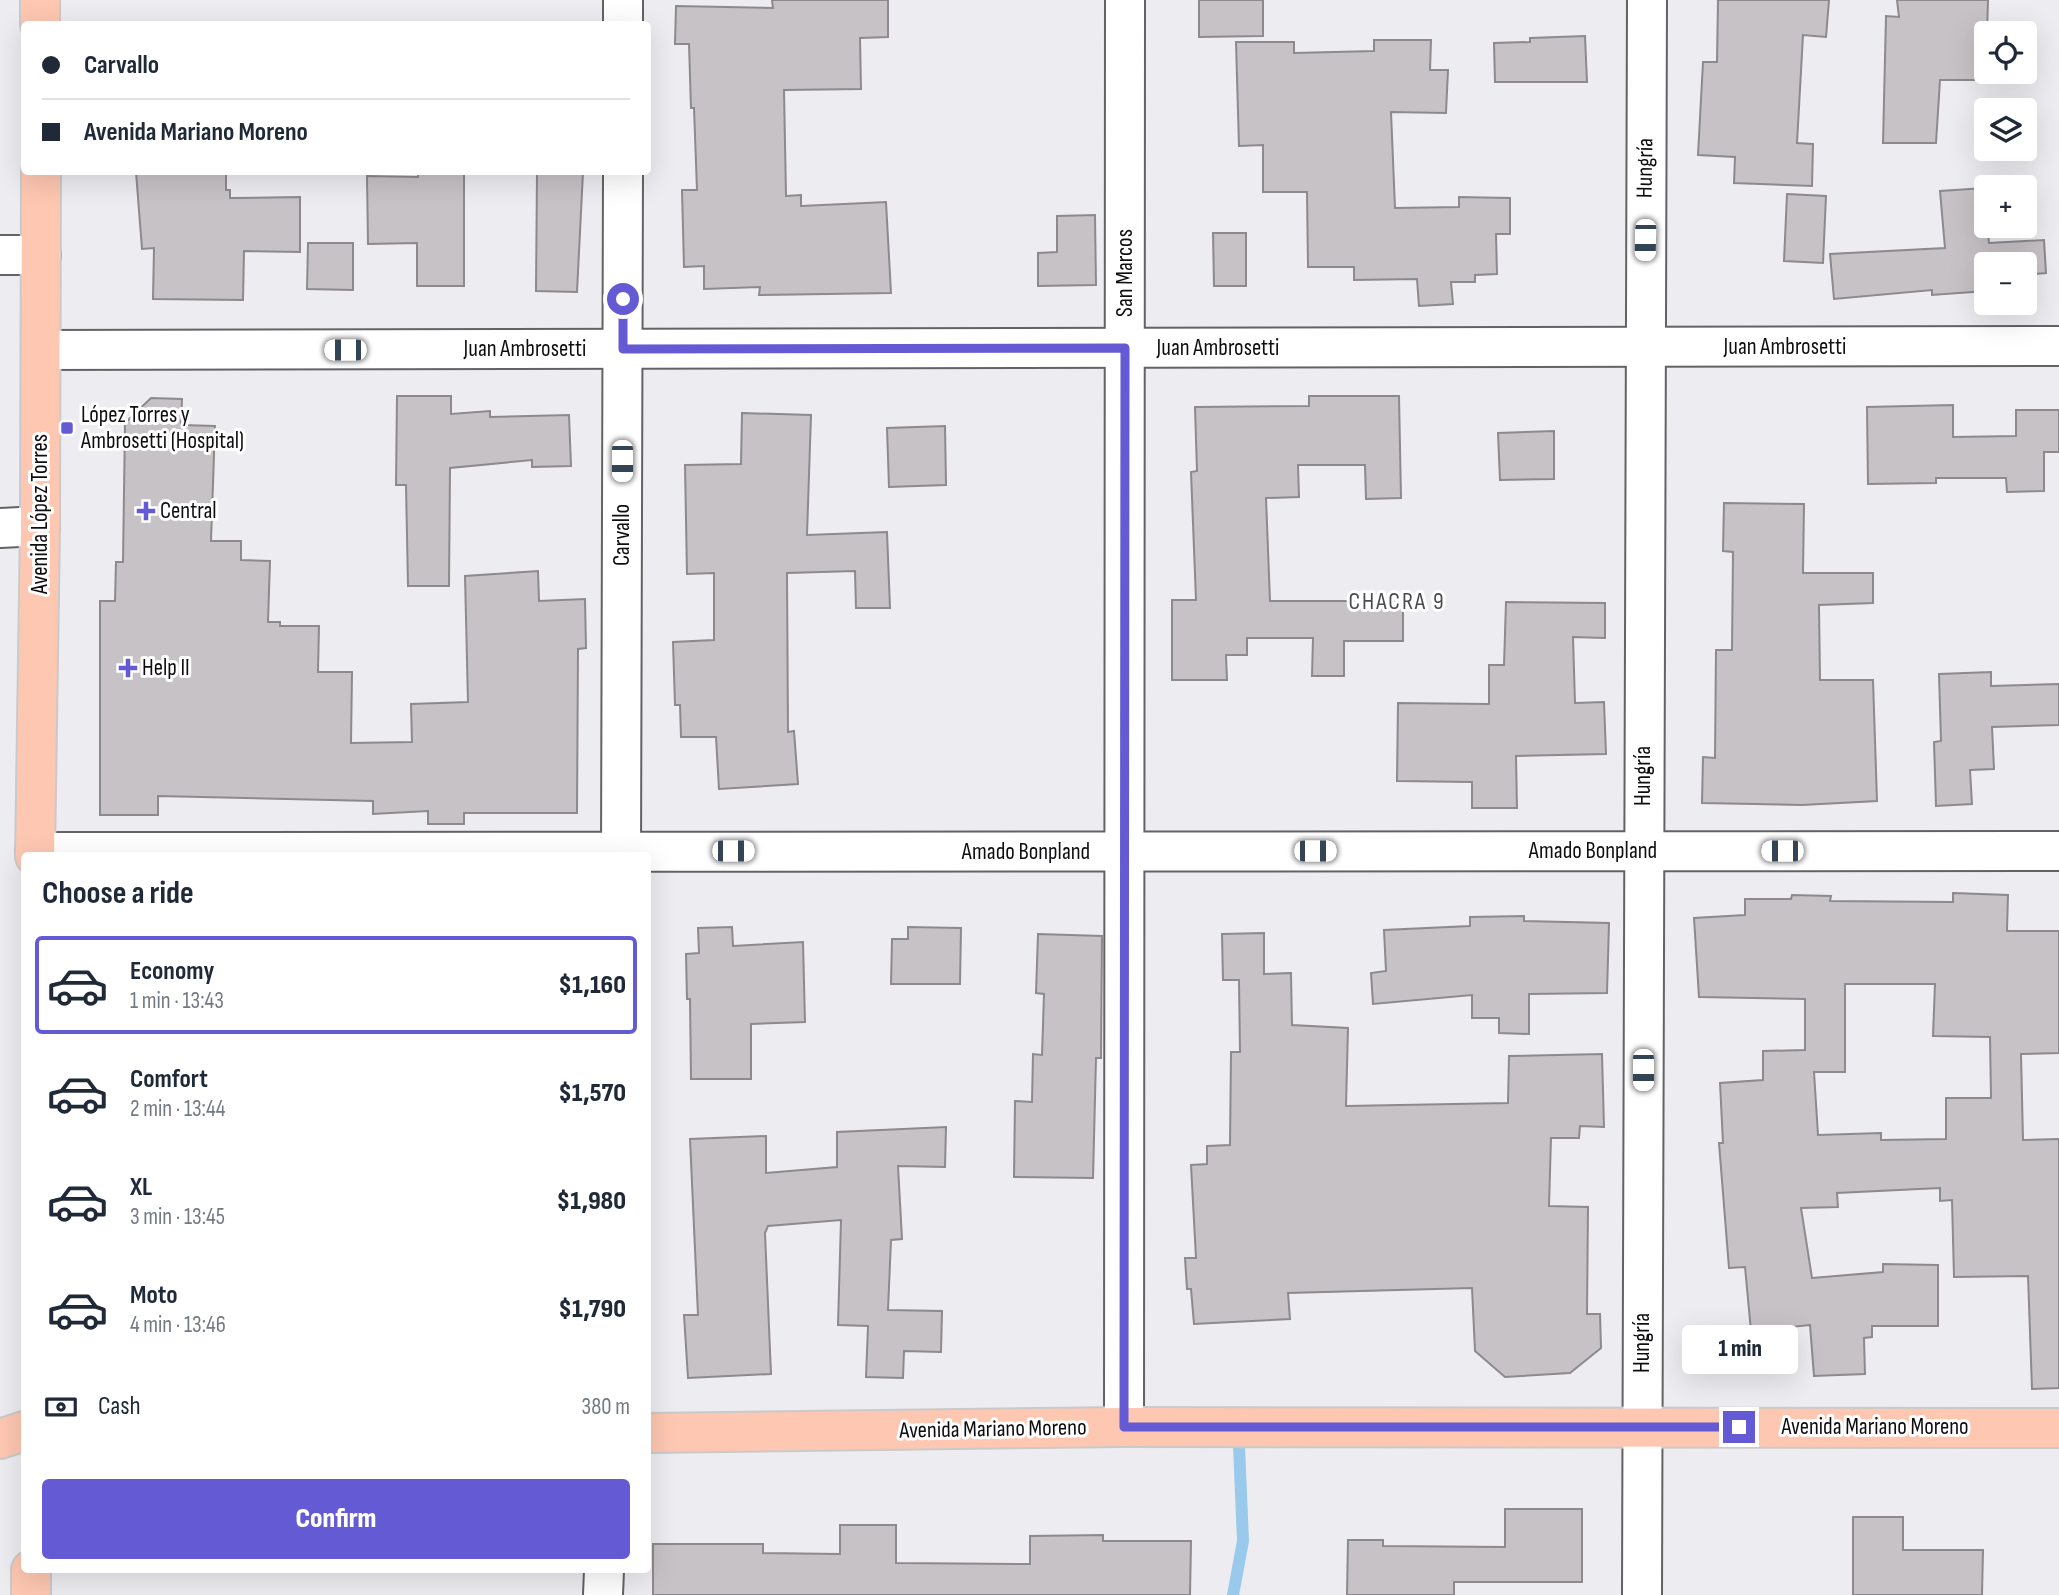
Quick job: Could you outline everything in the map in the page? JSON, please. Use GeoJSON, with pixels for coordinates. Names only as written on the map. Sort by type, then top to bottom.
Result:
{"type":"FeatureCollection","features":[{"type":"Feature","properties":{"kind":"main road"},"geometry":{"type":"LineString","coordinates":[[40,0],[40,21]]}},
{"type":"Feature","properties":{"kind":"main road","name":"Avenida López Torres"},"geometry":{"type":"LineString","coordinates":[[35,852],[41,175]]}},
{"type":"Feature","properties":{"kind":"main road"},"geometry":{"type":"LineString","coordinates":[[0,1421],[21,1428]]}},
{"type":"Feature","properties":{"kind":"main road","name":"Avenida Mariano Moreno"},"geometry":{"type":"LineString","coordinates":[[651,1433],[1124,1427],[2057,1426]]}},
{"type":"Feature","properties":{"kind":"main road"},"geometry":{"type":"LineString","coordinates":[[0,1439],[21,1430]]}},
{"type":"Feature","properties":{"kind":"main road"},"geometry":{"type":"LineString","coordinates":[[31,1573],[32,1595]]}},
{"type":"Feature","properties":{"kind":"street"},"geometry":{"type":"LineString","coordinates":[[623,0],[623,21]]}},
{"type":"Feature","properties":{"kind":"street","name":"San Marcos"},"geometry":{"type":"LineString","coordinates":[[1124,1427],[1125,0]]}},
{"type":"Feature","properties":{"kind":"street","name":"Hungría"},"geometry":{"type":"LineString","coordinates":[[1642,1595],[1647,0]]}},
{"type":"Feature","properties":{"kind":"street","name":"Carvallo"},"geometry":{"type":"LineString","coordinates":[[621,852],[623,175]]}},
{"type":"Feature","properties":{"kind":"street"},"geometry":{"type":"LineString","coordinates":[[0,255],[41,255]]}},
{"type":"Feature","properties":{"kind":"street","name":"Juan Ambrosetti"},"geometry":{"type":"LineString","coordinates":[[41,350],[2059,346]]}},
{"type":"Feature","properties":{"kind":"street"},"geometry":{"type":"LineString","coordinates":[[0,528],[40,526]]}},
{"type":"Feature","properties":{"kind":"street","name":"Amado Bonpland"},"geometry":{"type":"LineString","coordinates":[[651,854],[2059,851]]}},
{"type":"Feature","properties":{"kind":"street"},"geometry":{"type":"LineString","coordinates":[[603,1595],[604,1573]]}},
{"type":"Feature","properties":{"kind":"building"},"geometry":{"type":"Polygon","coordinates":[[[772,0],[888,0],[888,37],[860,38],[861,89],[784,90],[786,196],[801,195],[801,206],[886,202],[891,293],[759,295],[760,287],[704,289],[704,266],[684,267],[682,190],[697,190],[689,44],[675,44],[676,6],[773,8],[772,0]]]}},
{"type":"Feature","properties":{"kind":"building"},"geometry":{"type":"Polygon","coordinates":[[[1199,0],[1263,0],[1263,36],[1199,37],[1199,0]]]}},
{"type":"Feature","properties":{"kind":"building"},"geometry":{"type":"Polygon","coordinates":[[[1718,0],[1829,0],[1826,37],[1803,35],[1797,143],[1813,144],[1812,186],[1734,183],[1735,157],[1698,155],[1703,62],[1717,62],[1718,0]]]}},
{"type":"Feature","properties":{"kind":"building"},"geometry":{"type":"Polygon","coordinates":[[[1897,0],[1988,0],[1987,21],[1974,21],[1974,80],[1940,80],[1936,143],[1883,143],[1886,16],[1899,17],[1897,0]]]}},
{"type":"Feature","properties":{"kind":"building"},"geometry":{"type":"Polygon","coordinates":[[[1585,36],[1587,82],[1495,82],[1494,43],[1530,42],[1530,38],[1585,36]]]}},
{"type":"Feature","properties":{"kind":"building"},"geometry":{"type":"Polygon","coordinates":[[[1374,40],[1431,40],[1430,70],[1448,70],[1446,113],[1391,112],[1395,208],[1459,207],[1459,197],[1510,198],[1510,234],[1496,234],[1497,274],[1475,275],[1475,282],[1451,282],[1453,304],[1419,306],[1417,279],[1354,280],[1354,267],[1308,267],[1307,192],[1263,192],[1263,145],[1239,146],[1236,42],[1294,42],[1294,53],[1374,51],[1374,40]]]}},
{"type":"Feature","properties":{"kind":"building"},"geometry":{"type":"Polygon","coordinates":[[[136,175],[226,175],[226,190],[230,190],[230,198],[300,197],[300,252],[244,251],[243,300],[153,299],[154,248],[142,249],[136,175]]]}},
{"type":"Feature","properties":{"kind":"building"},"geometry":{"type":"Polygon","coordinates":[[[464,175],[464,286],[417,286],[417,243],[368,244],[367,176],[464,175]]]}},
{"type":"Feature","properties":{"kind":"building"},"geometry":{"type":"Polygon","coordinates":[[[537,175],[583,175],[577,292],[536,291],[537,175]]]}},
{"type":"Feature","properties":{"kind":"building"},"geometry":{"type":"Polygon","coordinates":[[[1974,189],[1974,238],[1989,238],[1989,243],[2044,240],[2046,273],[2037,274],[2037,252],[1974,252],[1974,292],[1932,295],[1932,290],[1834,299],[1830,254],[1945,248],[1940,191],[1974,189]]]}},
{"type":"Feature","properties":{"kind":"building"},"geometry":{"type":"Polygon","coordinates":[[[1787,194],[1826,196],[1823,263],[1784,261],[1787,194]]]}},
{"type":"Feature","properties":{"kind":"building"},"geometry":{"type":"Polygon","coordinates":[[[1095,215],[1096,285],[1038,286],[1038,253],[1057,252],[1057,216],[1095,215]]]}},
{"type":"Feature","properties":{"kind":"building"},"geometry":{"type":"Polygon","coordinates":[[[1213,233],[1246,233],[1246,286],[1214,286],[1213,233]]]}},
{"type":"Feature","properties":{"kind":"building"},"geometry":{"type":"Polygon","coordinates":[[[308,243],[353,243],[353,290],[307,289],[308,243]]]}},
{"type":"Feature","properties":{"kind":"building"},"geometry":{"type":"Polygon","coordinates":[[[397,396],[451,396],[451,414],[490,411],[490,417],[569,415],[571,466],[532,467],[532,460],[450,468],[449,586],[408,586],[406,485],[396,485],[397,396]]]}},
{"type":"Feature","properties":{"kind":"building"},"geometry":{"type":"Polygon","coordinates":[[[1309,396],[1399,396],[1401,498],[1366,499],[1365,465],[1298,465],[1299,497],[1266,498],[1270,601],[1403,601],[1403,641],[1344,641],[1344,676],[1312,676],[1313,638],[1247,638],[1247,655],[1226,655],[1227,680],[1172,680],[1172,600],[1196,600],[1191,472],[1197,471],[1195,407],[1309,406],[1309,396]]]}},
{"type":"Feature","properties":{"kind":"building"},"geometry":{"type":"Polygon","coordinates":[[[151,398],[182,399],[181,425],[215,426],[211,541],[241,541],[241,560],[270,561],[268,622],[280,622],[280,626],[319,626],[318,672],[352,672],[351,743],[412,742],[411,704],[468,702],[465,576],[538,571],[539,601],[585,599],[586,648],[578,649],[577,813],[464,813],[464,824],[428,824],[428,811],[373,814],[373,801],[158,796],[158,815],[100,815],[100,601],[115,601],[116,562],[123,562],[125,423],[151,398]]]}},
{"type":"Feature","properties":{"kind":"building"},"geometry":{"type":"Polygon","coordinates":[[[1953,405],[1953,437],[2016,436],[2016,410],[2059,410],[2059,452],[2044,452],[2044,491],[2007,492],[2006,478],[1936,478],[1936,483],[1868,484],[1867,407],[1953,405]]]}},
{"type":"Feature","properties":{"kind":"building"},"geometry":{"type":"Polygon","coordinates":[[[742,413],[811,415],[807,535],[887,532],[890,608],[856,608],[855,571],[787,573],[788,732],[794,731],[798,784],[719,789],[716,737],[681,737],[680,705],[675,705],[673,642],[714,640],[714,573],[687,574],[685,465],[741,464],[742,413]]]}},
{"type":"Feature","properties":{"kind":"building"},"geometry":{"type":"Polygon","coordinates":[[[945,426],[946,485],[889,487],[887,428],[945,426]]]}},
{"type":"Feature","properties":{"kind":"building"},"geometry":{"type":"Polygon","coordinates":[[[1554,431],[1554,479],[1500,480],[1498,433],[1554,431]]]}},
{"type":"Feature","properties":{"kind":"building"},"geometry":{"type":"Polygon","coordinates":[[[1724,503],[1804,504],[1803,573],[1873,573],[1873,603],[1819,605],[1820,680],[1873,680],[1877,801],[1802,805],[1702,803],[1703,757],[1715,758],[1716,650],[1732,650],[1733,552],[1723,551],[1724,503]]]}},
{"type":"Feature","properties":{"kind":"building"},"geometry":{"type":"Polygon","coordinates":[[[1506,602],[1605,603],[1605,638],[1573,637],[1575,703],[1604,702],[1606,754],[1516,756],[1517,808],[1472,808],[1472,782],[1397,781],[1398,703],[1489,704],[1489,665],[1504,665],[1506,602]]]}},
{"type":"Feature","properties":{"kind":"building"},"geometry":{"type":"Polygon","coordinates":[[[1991,672],[1991,686],[2059,684],[2059,725],[1992,727],[1994,769],[1970,770],[1972,804],[1936,806],[1934,742],[1941,741],[1939,674],[1991,672]]]}},
{"type":"Feature","properties":{"kind":"building"},"geometry":{"type":"Polygon","coordinates":[[[1953,893],[2008,895],[2007,931],[2059,931],[2059,1053],[2021,1054],[2023,1140],[2059,1139],[2059,1388],[2032,1389],[2028,1276],[1954,1277],[1952,1200],[1940,1201],[1940,1188],[1837,1193],[1838,1207],[1801,1208],[1812,1278],[1883,1272],[1883,1264],[1938,1265],[1938,1326],[1872,1326],[1872,1337],[1864,1338],[1865,1374],[1814,1376],[1810,1325],[1751,1331],[1745,1267],[1729,1268],[1719,1143],[1723,1143],[1720,1083],[1763,1080],[1763,1051],[1805,1050],[1805,999],[1699,997],[1694,918],[1745,915],[1745,899],[1791,899],[1792,895],[1831,896],[1830,901],[1953,902],[1953,893]],[[1845,984],[1845,1072],[1814,1072],[1818,1135],[1881,1133],[1881,1140],[1946,1139],[1946,1098],[1991,1098],[1990,1037],[1933,1036],[1935,984],[1845,984]]]}},
{"type":"Feature","properties":{"kind":"building"},"geometry":{"type":"Polygon","coordinates":[[[1524,916],[1524,921],[1609,923],[1607,993],[1529,994],[1529,1034],[1499,1033],[1499,1018],[1472,1018],[1472,995],[1373,1004],[1371,973],[1386,971],[1384,930],[1470,926],[1470,917],[1524,916]]]}},
{"type":"Feature","properties":{"kind":"building"},"geometry":{"type":"Polygon","coordinates":[[[732,927],[733,946],[803,942],[805,1022],[751,1024],[751,1079],[691,1079],[690,999],[687,999],[686,954],[699,953],[698,928],[732,927]]]}},
{"type":"Feature","properties":{"kind":"building"},"geometry":{"type":"Polygon","coordinates":[[[908,927],[961,928],[960,984],[891,984],[892,939],[908,939],[908,927]]]}},
{"type":"Feature","properties":{"kind":"building"},"geometry":{"type":"Polygon","coordinates":[[[1264,933],[1264,974],[1291,973],[1292,1025],[1348,1028],[1346,1106],[1508,1103],[1509,1056],[1602,1054],[1604,1127],[1580,1126],[1579,1138],[1551,1138],[1549,1206],[1588,1207],[1587,1314],[1600,1314],[1601,1348],[1570,1373],[1505,1377],[1475,1351],[1472,1288],[1288,1293],[1290,1319],[1194,1324],[1191,1289],[1187,1289],[1185,1258],[1196,1258],[1191,1165],[1207,1164],[1207,1146],[1230,1145],[1231,1052],[1240,1052],[1239,980],[1223,980],[1222,934],[1264,933]]]}},
{"type":"Feature","properties":{"kind":"building"},"geometry":{"type":"Polygon","coordinates":[[[1038,934],[1102,936],[1101,1058],[1096,1058],[1093,1178],[1014,1177],[1015,1101],[1032,1102],[1033,1054],[1042,1055],[1044,994],[1036,993],[1038,934]]]}},
{"type":"Feature","properties":{"kind":"building"},"geometry":{"type":"Polygon","coordinates":[[[946,1127],[945,1167],[898,1166],[902,1239],[891,1240],[888,1310],[942,1311],[941,1352],[904,1351],[903,1378],[866,1377],[868,1326],[838,1325],[841,1220],[768,1226],[765,1233],[771,1374],[688,1378],[684,1315],[698,1315],[690,1139],[766,1136],[766,1173],[837,1167],[837,1132],[946,1127]]]}},
{"type":"Feature","properties":{"kind":"building"},"geometry":{"type":"Polygon","coordinates":[[[1505,1509],[1582,1509],[1582,1582],[1454,1582],[1454,1595],[1347,1595],[1348,1540],[1383,1540],[1383,1546],[1505,1547],[1505,1509]]]}},
{"type":"Feature","properties":{"kind":"building"},"geometry":{"type":"Polygon","coordinates":[[[1853,1517],[1903,1517],[1903,1550],[1983,1550],[1982,1595],[1853,1595],[1853,1517]]]}},
{"type":"Feature","properties":{"kind":"building"},"geometry":{"type":"Polygon","coordinates":[[[840,1525],[896,1525],[896,1563],[1030,1564],[1030,1536],[1103,1535],[1103,1541],[1191,1541],[1190,1595],[653,1595],[653,1544],[763,1544],[763,1553],[840,1554],[840,1525]]]}},
{"type":"Feature","properties":{"kind":"waterway"},"geometry":{"type":"LineString","coordinates":[[1233,1595],[1243,1541],[1239,1446]]}},
{"type":"Feature","properties":{"kind":"place","name":"López Torres y Ambrosetti (Hospital)"},"geometry":{"type":"Point","coordinates":[67,428]}},
{"type":"Feature","properties":{"kind":"place","name":"Central"},"geometry":{"type":"Point","coordinates":[146,511]}},
{"type":"Feature","properties":{"kind":"place","name":"Help II"},"geometry":{"type":"Point","coordinates":[128,668]}},
{"type":"Feature","properties":{"kind":"district","name":"CHACRA 9"},"geometry":{"type":"Point","coordinates":[1397,601]}},
{"type":"Feature","properties":{"kind":"route"},"geometry":{"type":"LineString","coordinates":[[623,299],[623,349],[1125,348],[1124,1427],[1739,1427]]}}]}
